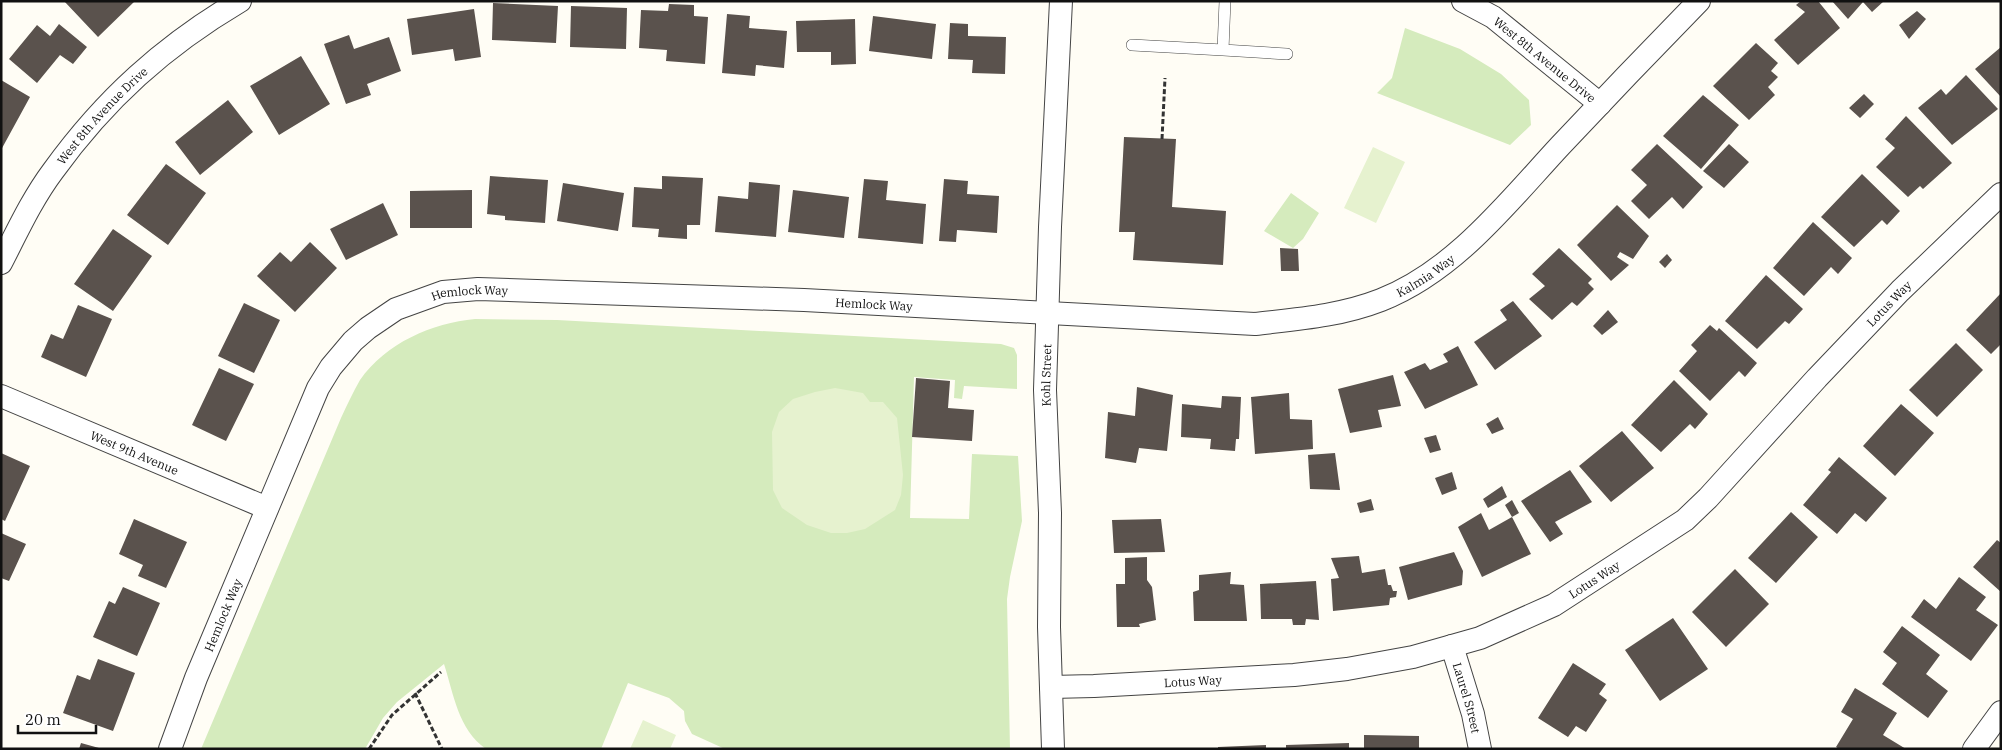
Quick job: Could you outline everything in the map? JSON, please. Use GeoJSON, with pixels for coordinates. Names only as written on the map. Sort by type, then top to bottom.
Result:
{"type":"FeatureCollection","features":[{"type":"Feature","properties":{"kind":"street","name":"West 8th Avenue Drive"},"geometry":{"type":"LineString","coordinates":[[1,263],[30,208],[53,171],[106,105],[147,66],[193,31],[240,1]]}},
{"type":"Feature","properties":{"kind":"street","name":"Kohl Street"},"geometry":{"type":"LineString","coordinates":[[1054,749],[1049,627],[1050,512],[1045,390],[1050,227],[1061,1]]}},
{"type":"Feature","properties":{"kind":"street","name":"West 8th Avenue Drive"},"geometry":{"type":"LineString","coordinates":[[1463,1],[1493,17],[1600,104]]}},
{"type":"Feature","properties":{"kind":"street","name":"Kalmia Way"},"geometry":{"type":"LineString","coordinates":[[1048,313],[1255,324],[1343,313],[1382,299],[1417,282],[1449,259],[1486,226],[1699,1]]}},
{"type":"Feature","properties":{"kind":"street","name":"Lotus Way"},"geometry":{"type":"LineString","coordinates":[[1051,687],[1294,675],[1347,669],[1413,657],[1480,638],[1554,605],[1686,520],[1900,291],[2001,194]]}},
{"type":"Feature","properties":{"kind":"street","name":"Hemlock Way"},"geometry":{"type":"LineString","coordinates":[[170,749],[196,678],[318,388],[330,367],[353,341],[396,309],[443,292],[506,288],[1048,313]]}},
{"type":"Feature","properties":{"kind":"street","name":"West 9th Avenue"},"geometry":{"type":"LineString","coordinates":[[1,396],[267,508]]}},
{"type":"Feature","properties":{"kind":"street","name":"Laurel Street"},"geometry":{"type":"LineString","coordinates":[[1452,646],[1473,714],[1480,749]]}},
{"type":"Feature","properties":{"kind":"street"},"geometry":{"type":"LineString","coordinates":[[1974,749],[2001,712]]}},
{"type":"Feature","properties":{"kind":"lane"},"geometry":{"type":"LineString","coordinates":[[1223,50],[1225,1]]}},
{"type":"Feature","properties":{"kind":"lane"},"geometry":{"type":"LineString","coordinates":[[1132,45],[1287,54]]}},
{"type":"Feature","properties":{"kind":"path"},"geometry":{"type":"LineString","coordinates":[[1162,139],[1166,78]]}},
{"type":"Feature","properties":{"kind":"path"},"geometry":{"type":"LineString","coordinates":[[370,749],[392,715],[441,672]]}},
{"type":"Feature","properties":{"kind":"path"},"geometry":{"type":"LineString","coordinates":[[415,693],[442,749]]}},
{"type":"Feature","properties":{"kind":"green space"},"geometry":{"type":"Polygon","coordinates":[[[1405,28],[1460,49],[1501,74],[1529,100],[1531,125],[1510,145],[1377,93],[1392,78],[1405,28]]]}},
{"type":"Feature","properties":{"kind":"green space"},"geometry":{"type":"Polygon","coordinates":[[[1373,147],[1405,162],[1376,223],[1344,208],[1373,147]]]}},
{"type":"Feature","properties":{"kind":"green space"},"geometry":{"type":"Polygon","coordinates":[[[1291,193],[1319,213],[1303,239],[1293,248],[1264,231],[1291,193]]]}},
{"type":"Feature","properties":{"kind":"green space"},"geometry":{"type":"Polygon","coordinates":[[[475,319],[557,320],[1001,344],[1014,348],[1017,355],[1017,389],[964,386],[962,399],[954,398],[955,380],[914,377],[910,518],[969,519],[972,454],[1018,456],[1022,521],[1007,599],[1010,749],[725,749],[692,734],[685,721],[684,711],[669,698],[628,683],[601,749],[486,749],[469,732],[458,711],[444,664],[397,702],[383,718],[365,749],[201,749],[341,418],[360,380],[383,355],[411,337],[443,325],[475,319]]]}},
{"type":"Feature","properties":{"kind":"green space"},"geometry":{"type":"Polygon","coordinates":[[[835,388],[863,393],[870,402],[883,402],[897,418],[903,475],[901,495],[895,510],[865,529],[847,533],[831,533],[807,525],[782,508],[773,490],[772,432],[779,412],[793,399],[835,388]]]}},
{"type":"Feature","properties":{"kind":"green space"},"geometry":{"type":"Polygon","coordinates":[[[643,720],[676,735],[670,749],[630,749],[643,720]]]}},
{"type":"Feature","properties":{"kind":"building"},"geometry":{"type":"Polygon","coordinates":[[[64,1],[135,1],[98,37],[64,1]]]}},
{"type":"Feature","properties":{"kind":"building"},"geometry":{"type":"Polygon","coordinates":[[[1801,1],[1818,1],[1840,28],[1798,65],[1774,40],[1805,12],[1796,5],[1801,1]]]}},
{"type":"Feature","properties":{"kind":"building"},"geometry":{"type":"Polygon","coordinates":[[[1832,1],[1884,1],[1872,12],[1863,2],[1848,19],[1832,1]]]}},
{"type":"Feature","properties":{"kind":"building"},"geometry":{"type":"Polygon","coordinates":[[[493,3],[558,6],[556,43],[492,40],[493,3]]]}},
{"type":"Feature","properties":{"kind":"building"},"geometry":{"type":"Polygon","coordinates":[[[669,4],[694,5],[694,16],[708,17],[705,64],[666,61],[667,50],[639,48],[641,10],[668,11],[669,4]]]}},
{"type":"Feature","properties":{"kind":"building"},"geometry":{"type":"Polygon","coordinates":[[[571,6],[627,8],[626,49],[570,47],[571,6]]]}},
{"type":"Feature","properties":{"kind":"building"},"geometry":{"type":"Polygon","coordinates":[[[474,9],[481,57],[455,61],[453,49],[412,55],[407,19],[474,9]]]}},
{"type":"Feature","properties":{"kind":"building"},"geometry":{"type":"Polygon","coordinates":[[[1917,11],[1926,19],[1909,39],[1899,25],[1917,11]]]}},
{"type":"Feature","properties":{"kind":"building"},"geometry":{"type":"Polygon","coordinates":[[[727,14],[750,16],[749,28],[787,31],[784,68],[756,65],[755,76],[722,73],[727,14]]]}},
{"type":"Feature","properties":{"kind":"building"},"geometry":{"type":"Polygon","coordinates":[[[873,16],[936,24],[932,59],[869,51],[873,16]]]}},
{"type":"Feature","properties":{"kind":"building"},"geometry":{"type":"Polygon","coordinates":[[[855,19],[856,64],[831,65],[831,52],[797,52],[796,21],[855,19]]]}},
{"type":"Feature","properties":{"kind":"building"},"geometry":{"type":"Polygon","coordinates":[[[950,23],[968,24],[968,36],[1006,37],[1005,74],[972,73],[973,60],[948,59],[950,23]]]}},
{"type":"Feature","properties":{"kind":"building"},"geometry":{"type":"Polygon","coordinates":[[[59,24],[87,47],[73,64],[60,55],[37,83],[9,59],[37,25],[50,36],[59,24]]]}},
{"type":"Feature","properties":{"kind":"building"},"geometry":{"type":"Polygon","coordinates":[[[349,35],[354,49],[389,37],[401,71],[367,84],[371,95],[346,104],[324,44],[349,35]]]}},
{"type":"Feature","properties":{"kind":"building"},"geometry":{"type":"Polygon","coordinates":[[[1756,43],[1778,63],[1771,71],[1778,77],[1768,87],[1775,95],[1749,120],[1713,86],[1756,43]]]}},
{"type":"Feature","properties":{"kind":"building"},"geometry":{"type":"Polygon","coordinates":[[[2001,47],[2001,97],[1975,69],[2001,47]]]}},
{"type":"Feature","properties":{"kind":"building"},"geometry":{"type":"Polygon","coordinates":[[[301,56],[330,104],[279,135],[250,86],[301,56]]]}},
{"type":"Feature","properties":{"kind":"building"},"geometry":{"type":"Polygon","coordinates":[[[1966,75],[1998,109],[1952,145],[1918,108],[1941,89],[1946,95],[1966,75]]]}},
{"type":"Feature","properties":{"kind":"building"},"geometry":{"type":"Polygon","coordinates":[[[1,80],[30,97],[1,150],[1,80]]]}},
{"type":"Feature","properties":{"kind":"building"},"geometry":{"type":"Polygon","coordinates":[[[1864,94],[1874,104],[1860,118],[1849,108],[1864,94]]]}},
{"type":"Feature","properties":{"kind":"building"},"geometry":{"type":"Polygon","coordinates":[[[1703,95],[1739,125],[1701,169],[1663,136],[1703,95]]]}},
{"type":"Feature","properties":{"kind":"building"},"geometry":{"type":"Polygon","coordinates":[[[228,100],[253,132],[200,175],[175,142],[228,100]]]}},
{"type":"Feature","properties":{"kind":"building"},"geometry":{"type":"Polygon","coordinates":[[[1906,116],[1952,163],[1923,189],[1920,186],[1908,197],[1876,167],[1895,148],[1885,139],[1906,116]]]}},
{"type":"Feature","properties":{"kind":"building"},"geometry":{"type":"Polygon","coordinates":[[[1124,137],[1176,139],[1172,207],[1226,211],[1223,265],[1133,260],[1135,232],[1119,232],[1124,137]]]}},
{"type":"Feature","properties":{"kind":"building"},"geometry":{"type":"Polygon","coordinates":[[[1657,144],[1703,187],[1683,209],[1672,197],[1649,219],[1631,201],[1647,185],[1631,170],[1657,144]]]}},
{"type":"Feature","properties":{"kind":"building"},"geometry":{"type":"Polygon","coordinates":[[[1729,144],[1749,162],[1724,188],[1703,171],[1729,144]]]}},
{"type":"Feature","properties":{"kind":"building"},"geometry":{"type":"Polygon","coordinates":[[[166,164],[206,193],[168,245],[127,215],[166,164]]]}},
{"type":"Feature","properties":{"kind":"building"},"geometry":{"type":"Polygon","coordinates":[[[1862,174],[1900,211],[1887,225],[1882,220],[1854,247],[1821,217],[1862,174]]]}},
{"type":"Feature","properties":{"kind":"building"},"geometry":{"type":"Polygon","coordinates":[[[490,176],[548,180],[545,223],[505,220],[505,216],[487,214],[490,176]]]}},
{"type":"Feature","properties":{"kind":"building"},"geometry":{"type":"Polygon","coordinates":[[[662,176],[703,178],[700,225],[687,225],[687,239],[658,237],[659,229],[632,227],[634,187],[662,189],[662,176]]]}},
{"type":"Feature","properties":{"kind":"building"},"geometry":{"type":"Polygon","coordinates":[[[864,179],[888,181],[886,200],[926,204],[923,244],[858,238],[864,179]]]}},
{"type":"Feature","properties":{"kind":"building"},"geometry":{"type":"Polygon","coordinates":[[[944,179],[968,181],[967,194],[999,196],[997,233],[957,230],[956,242],[939,241],[944,179]]]}},
{"type":"Feature","properties":{"kind":"building"},"geometry":{"type":"Polygon","coordinates":[[[749,182],[780,185],[776,237],[715,232],[718,196],[748,199],[749,182]]]}},
{"type":"Feature","properties":{"kind":"building"},"geometry":{"type":"Polygon","coordinates":[[[563,183],[624,193],[618,231],[557,221],[563,183]]]}},
{"type":"Feature","properties":{"kind":"building"},"geometry":{"type":"Polygon","coordinates":[[[472,190],[472,228],[410,228],[410,191],[472,190]]]}},
{"type":"Feature","properties":{"kind":"building"},"geometry":{"type":"Polygon","coordinates":[[[793,190],[849,197],[844,238],[788,232],[793,190]]]}},
{"type":"Feature","properties":{"kind":"building"},"geometry":{"type":"Polygon","coordinates":[[[383,203],[398,235],[346,260],[330,229],[383,203]]]}},
{"type":"Feature","properties":{"kind":"building"},"geometry":{"type":"Polygon","coordinates":[[[1617,205],[1649,236],[1633,259],[1620,252],[1617,257],[1629,265],[1611,281],[1577,245],[1617,205]]]}},
{"type":"Feature","properties":{"kind":"building"},"geometry":{"type":"Polygon","coordinates":[[[1813,222],[1852,258],[1838,274],[1831,267],[1804,296],[1773,268],[1813,222]]]}},
{"type":"Feature","properties":{"kind":"building"},"geometry":{"type":"Polygon","coordinates":[[[113,229],[152,256],[113,311],[74,284],[113,229]]]}},
{"type":"Feature","properties":{"kind":"building"},"geometry":{"type":"Polygon","coordinates":[[[310,242],[337,268],[295,312],[257,276],[280,252],[291,262],[310,242]]]}},
{"type":"Feature","properties":{"kind":"building"},"geometry":{"type":"Polygon","coordinates":[[[1280,248],[1298,249],[1299,271],[1281,271],[1280,248]]]}},
{"type":"Feature","properties":{"kind":"building"},"geometry":{"type":"Polygon","coordinates":[[[1559,248],[1592,279],[1588,283],[1594,289],[1577,306],[1572,302],[1552,320],[1529,299],[1545,286],[1532,274],[1559,248]]]}},
{"type":"Feature","properties":{"kind":"building"},"geometry":{"type":"Polygon","coordinates":[[[1667,254],[1672,260],[1665,268],[1659,262],[1667,254]]]}},
{"type":"Feature","properties":{"kind":"building"},"geometry":{"type":"Polygon","coordinates":[[[1766,275],[1803,309],[1789,324],[1785,321],[1757,349],[1725,321],[1766,275]]]}},
{"type":"Feature","properties":{"kind":"building"},"geometry":{"type":"Polygon","coordinates":[[[2001,293],[2001,344],[1991,354],[1966,330],[2001,293]]]}},
{"type":"Feature","properties":{"kind":"building"},"geometry":{"type":"Polygon","coordinates":[[[1513,301],[1542,336],[1495,370],[1474,342],[1507,320],[1500,310],[1513,301]]]}},
{"type":"Feature","properties":{"kind":"building"},"geometry":{"type":"Polygon","coordinates":[[[244,303],[280,320],[254,373],[218,356],[244,303]]]}},
{"type":"Feature","properties":{"kind":"building"},"geometry":{"type":"Polygon","coordinates":[[[78,305],[112,319],[86,377],[41,357],[51,334],[63,339],[78,305]]]}},
{"type":"Feature","properties":{"kind":"building"},"geometry":{"type":"Polygon","coordinates":[[[1608,310],[1618,322],[1602,335],[1593,326],[1608,310]]]}},
{"type":"Feature","properties":{"kind":"building"},"geometry":{"type":"Polygon","coordinates":[[[1710,325],[1717,331],[1719,328],[1757,363],[1745,377],[1739,371],[1710,401],[1679,371],[1697,351],[1691,345],[1710,325]]]}},
{"type":"Feature","properties":{"kind":"building"},"geometry":{"type":"Polygon","coordinates":[[[1956,343],[1983,370],[1937,417],[1909,390],[1956,343]]]}},
{"type":"Feature","properties":{"kind":"building"},"geometry":{"type":"Polygon","coordinates":[[[1458,346],[1478,385],[1425,409],[1404,372],[1425,363],[1430,370],[1448,362],[1443,354],[1458,346]]]}},
{"type":"Feature","properties":{"kind":"building"},"geometry":{"type":"Polygon","coordinates":[[[219,368],[254,384],[226,441],[192,425],[219,368]]]}},
{"type":"Feature","properties":{"kind":"building"},"geometry":{"type":"Polygon","coordinates":[[[1393,375],[1401,406],[1378,410],[1382,427],[1350,433],[1338,389],[1393,375]]]}},
{"type":"Feature","properties":{"kind":"building"},"geometry":{"type":"Polygon","coordinates":[[[916,378],[950,381],[948,408],[974,410],[972,441],[912,437],[916,378]]]}},
{"type":"Feature","properties":{"kind":"building"},"geometry":{"type":"Polygon","coordinates":[[[1674,380],[1708,414],[1695,429],[1690,424],[1661,452],[1631,425],[1674,380]]]}},
{"type":"Feature","properties":{"kind":"building"},"geometry":{"type":"Polygon","coordinates":[[[1137,387],[1173,395],[1167,451],[1139,448],[1136,463],[1105,458],[1108,412],[1135,416],[1137,387]]]}},
{"type":"Feature","properties":{"kind":"building"},"geometry":{"type":"Polygon","coordinates":[[[1289,393],[1290,419],[1312,420],[1313,449],[1255,454],[1251,397],[1289,393]]]}},
{"type":"Feature","properties":{"kind":"building"},"geometry":{"type":"Polygon","coordinates":[[[1222,396],[1241,397],[1239,439],[1236,439],[1235,451],[1210,449],[1211,439],[1181,437],[1182,404],[1221,408],[1222,396]]]}},
{"type":"Feature","properties":{"kind":"building"},"geometry":{"type":"Polygon","coordinates":[[[1901,404],[1934,433],[1895,476],[1863,446],[1901,404]]]}},
{"type":"Feature","properties":{"kind":"building"},"geometry":{"type":"Polygon","coordinates":[[[1498,417],[1504,429],[1492,434],[1486,424],[1498,417]]]}},
{"type":"Feature","properties":{"kind":"building"},"geometry":{"type":"Polygon","coordinates":[[[1622,431],[1654,468],[1611,502],[1579,466],[1622,431]]]}},
{"type":"Feature","properties":{"kind":"building"},"geometry":{"type":"Polygon","coordinates":[[[1436,435],[1441,450],[1430,453],[1424,438],[1436,435]]]}},
{"type":"Feature","properties":{"kind":"building"},"geometry":{"type":"Polygon","coordinates":[[[1,453],[30,466],[5,521],[1,519],[1,453]]]}},
{"type":"Feature","properties":{"kind":"building"},"geometry":{"type":"Polygon","coordinates":[[[1335,453],[1340,490],[1310,489],[1308,455],[1335,453]]]}},
{"type":"Feature","properties":{"kind":"building"},"geometry":{"type":"Polygon","coordinates":[[[1839,457],[1887,498],[1866,522],[1855,513],[1837,534],[1803,505],[1831,472],[1828,470],[1839,457]]]}},
{"type":"Feature","properties":{"kind":"building"},"geometry":{"type":"Polygon","coordinates":[[[1570,470],[1592,502],[1555,522],[1563,534],[1550,542],[1521,501],[1570,470]]]}},
{"type":"Feature","properties":{"kind":"building"},"geometry":{"type":"Polygon","coordinates":[[[1452,472],[1457,489],[1442,495],[1435,478],[1452,472]]]}},
{"type":"Feature","properties":{"kind":"building"},"geometry":{"type":"Polygon","coordinates":[[[1502,486],[1507,497],[1488,508],[1483,499],[1502,486]]]}},
{"type":"Feature","properties":{"kind":"building"},"geometry":{"type":"Polygon","coordinates":[[[1371,499],[1374,510],[1360,513],[1357,503],[1371,499]]]}},
{"type":"Feature","properties":{"kind":"building"},"geometry":{"type":"Polygon","coordinates":[[[1512,500],[1519,513],[1512,517],[1505,505],[1512,500]]]}},
{"type":"Feature","properties":{"kind":"building"},"geometry":{"type":"Polygon","coordinates":[[[1791,512],[1818,537],[1776,583],[1748,558],[1791,512]]]}},
{"type":"Feature","properties":{"kind":"building"},"geometry":{"type":"Polygon","coordinates":[[[1481,513],[1489,530],[1512,517],[1531,554],[1482,577],[1458,527],[1481,513]]]}},
{"type":"Feature","properties":{"kind":"building"},"geometry":{"type":"Polygon","coordinates":[[[134,519],[187,542],[166,588],[138,576],[143,565],[119,554],[134,519]]]}},
{"type":"Feature","properties":{"kind":"building"},"geometry":{"type":"Polygon","coordinates":[[[1161,519],[1165,552],[1114,553],[1112,520],[1161,519]]]}},
{"type":"Feature","properties":{"kind":"building"},"geometry":{"type":"Polygon","coordinates":[[[1,533],[26,544],[9,581],[1,578],[1,533]]]}},
{"type":"Feature","properties":{"kind":"building"},"geometry":{"type":"Polygon","coordinates":[[[1997,540],[2001,543],[2001,592],[1973,567],[1997,540]]]}},
{"type":"Feature","properties":{"kind":"building"},"geometry":{"type":"Polygon","coordinates":[[[1454,552],[1463,571],[1462,585],[1408,600],[1399,567],[1454,552]]]}},
{"type":"Feature","properties":{"kind":"building"},"geometry":{"type":"Polygon","coordinates":[[[1359,556],[1362,573],[1385,569],[1388,585],[1391,585],[1393,591],[1397,591],[1396,597],[1390,598],[1389,605],[1333,611],[1331,579],[1339,578],[1331,558],[1359,556]]]}},
{"type":"Feature","properties":{"kind":"building"},"geometry":{"type":"Polygon","coordinates":[[[1147,557],[1147,580],[1152,587],[1156,620],[1139,624],[1140,627],[1117,627],[1116,584],[1125,584],[1125,558],[1147,557]]]}},
{"type":"Feature","properties":{"kind":"building"},"geometry":{"type":"Polygon","coordinates":[[[1735,569],[1769,604],[1726,647],[1692,612],[1735,569]]]}},
{"type":"Feature","properties":{"kind":"building"},"geometry":{"type":"Polygon","coordinates":[[[1231,572],[1230,584],[1244,585],[1247,621],[1194,621],[1193,592],[1199,590],[1199,575],[1231,572]]]}},
{"type":"Feature","properties":{"kind":"building"},"geometry":{"type":"Polygon","coordinates":[[[1959,577],[1986,597],[1976,610],[1998,625],[1971,661],[1911,617],[1924,599],[1936,609],[1959,577]]]}},
{"type":"Feature","properties":{"kind":"building"},"geometry":{"type":"Polygon","coordinates":[[[1316,581],[1319,620],[1306,619],[1305,625],[1293,625],[1292,619],[1261,619],[1260,584],[1316,581]]]}},
{"type":"Feature","properties":{"kind":"building"},"geometry":{"type":"Polygon","coordinates":[[[123,587],[160,603],[137,656],[93,637],[109,601],[115,604],[123,587]]]}},
{"type":"Feature","properties":{"kind":"building"},"geometry":{"type":"Polygon","coordinates":[[[1673,618],[1708,669],[1660,701],[1625,650],[1673,618]]]}},
{"type":"Feature","properties":{"kind":"building"},"geometry":{"type":"Polygon","coordinates":[[[1902,626],[1940,655],[1926,674],[1948,691],[1928,718],[1882,684],[1897,663],[1883,652],[1902,626]]]}},
{"type":"Feature","properties":{"kind":"building"},"geometry":{"type":"Polygon","coordinates":[[[98,659],[135,673],[113,731],[63,713],[77,675],[90,680],[98,659]]]}},
{"type":"Feature","properties":{"kind":"building"},"geometry":{"type":"Polygon","coordinates":[[[1573,663],[1606,684],[1599,694],[1607,700],[1586,732],[1576,726],[1568,737],[1538,718],[1573,663]]]}},
{"type":"Feature","properties":{"kind":"building"},"geometry":{"type":"Polygon","coordinates":[[[1855,688],[1897,713],[1883,735],[1906,749],[1839,749],[1836,747],[1853,719],[1841,712],[1855,688]]]}},
{"type":"Feature","properties":{"kind":"building"},"geometry":{"type":"Polygon","coordinates":[[[1364,735],[1419,736],[1419,749],[1364,749],[1364,735]]]}},
{"type":"Feature","properties":{"kind":"building"},"geometry":{"type":"Polygon","coordinates":[[[81,743],[99,748],[99,749],[79,749],[81,743]]]}},
{"type":"Feature","properties":{"kind":"building"},"geometry":{"type":"Polygon","coordinates":[[[1349,743],[1349,749],[1286,749],[1286,745],[1349,743]]]}},
{"type":"Feature","properties":{"kind":"building"},"geometry":{"type":"Polygon","coordinates":[[[1266,745],[1266,749],[1218,749],[1218,747],[1266,745]]]}}]}
